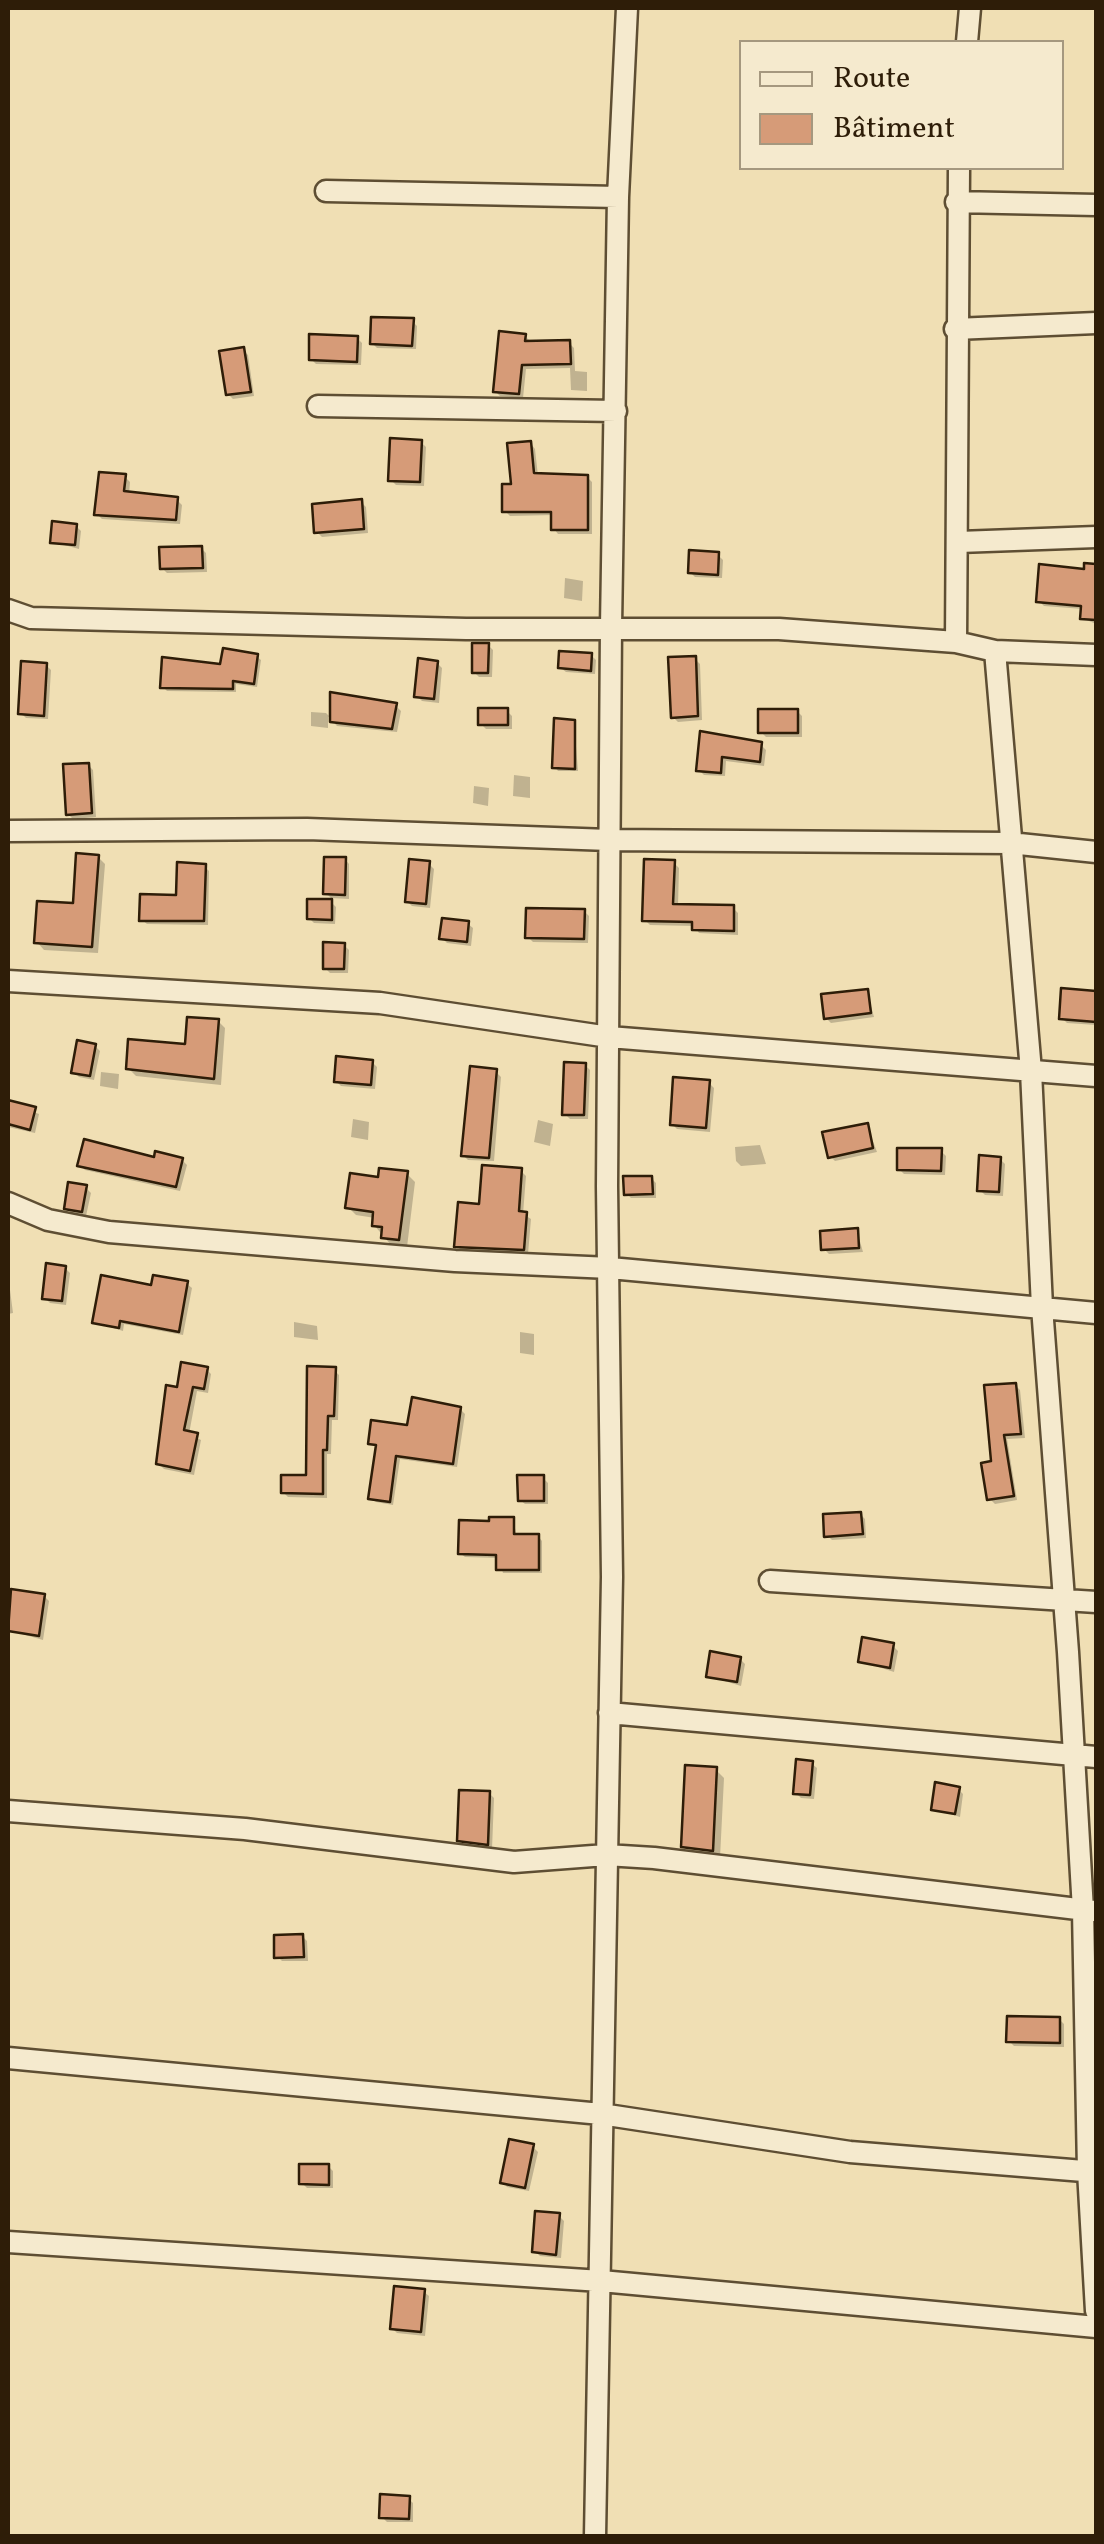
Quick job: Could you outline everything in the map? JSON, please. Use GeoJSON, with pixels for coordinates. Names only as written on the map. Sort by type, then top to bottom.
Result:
{"type":"FeatureCollection","features":[{"type":"Feature","properties":{"kind":"street"},"geometry":{"type":"LineString","coordinates":[[595,2536],[609,1713],[611,626],[618,197],[627,8]]}},
{"type":"Feature","properties":{"kind":"street"},"geometry":{"type":"LineString","coordinates":[[968,40],[970,8]]}},
{"type":"Feature","properties":{"kind":"street"},"geometry":{"type":"LineString","coordinates":[[956,642],[958,170]]}},
{"type":"Feature","properties":{"kind":"street"},"geometry":{"type":"LineString","coordinates":[[326,190],[618,197]]}},
{"type":"Feature","properties":{"kind":"street"},"geometry":{"type":"LineString","coordinates":[[956,202],[1096,204]]}},
{"type":"Feature","properties":{"kind":"street"},"geometry":{"type":"LineString","coordinates":[[956,329],[1096,324]]}},
{"type":"Feature","properties":{"kind":"street"},"geometry":{"type":"LineString","coordinates":[[318,406],[616,411]]}},
{"type":"Feature","properties":{"kind":"street"},"geometry":{"type":"LineString","coordinates":[[959,542],[1096,537]]}},
{"type":"Feature","properties":{"kind":"street"},"geometry":{"type":"LineString","coordinates":[[8,610],[31,618],[466,628],[779,629],[956,642],[994,651],[1096,655]]}},
{"type":"Feature","properties":{"kind":"street"},"geometry":{"type":"LineString","coordinates":[[994,651],[1031,1071],[1042,1307],[1074,1754],[1090,1911],[1096,2311]]}},
{"type":"Feature","properties":{"kind":"street"},"geometry":{"type":"LineString","coordinates":[[8,831],[307,829],[609,840],[1010,843],[1096,852]]}},
{"type":"Feature","properties":{"kind":"street"},"geometry":{"type":"LineString","coordinates":[[8,981],[380,1003],[609,1037],[1096,1076]]}},
{"type":"Feature","properties":{"kind":"street"},"geometry":{"type":"LineString","coordinates":[[8,1203],[48,1220],[109,1232],[456,1261],[610,1268],[1096,1313]]}},
{"type":"Feature","properties":{"kind":"street"},"geometry":{"type":"LineString","coordinates":[[770,1581],[1096,1602]]}},
{"type":"Feature","properties":{"kind":"street"},"geometry":{"type":"LineString","coordinates":[[609,1713],[1096,1757]]}},
{"type":"Feature","properties":{"kind":"street"},"geometry":{"type":"LineString","coordinates":[[8,1811],[245,1830],[514,1862],[606,1855],[1090,1911]]}},
{"type":"Feature","properties":{"kind":"street"},"geometry":{"type":"LineString","coordinates":[[8,2058],[602,2114],[850,2152],[1092,2172]]}},
{"type":"Feature","properties":{"kind":"street"},"geometry":{"type":"LineString","coordinates":[[8,2242],[602,2282],[1096,2327]]}},
{"type":"Feature","properties":{"kind":"building"},"geometry":{"type":"Polygon","coordinates":[[[371,317],[414,318],[412,346],[370,344],[371,317]]]}},
{"type":"Feature","properties":{"kind":"building"},"geometry":{"type":"Polygon","coordinates":[[[499,331],[526,334],[525,341],[570,340],[571,364],[522,365],[519,394],[493,392],[499,331]]]}},
{"type":"Feature","properties":{"kind":"building"},"geometry":{"type":"Polygon","coordinates":[[[309,334],[358,336],[357,362],[309,360],[309,334]]]}},
{"type":"Feature","properties":{"kind":"building"},"geometry":{"type":"Polygon","coordinates":[[[244,347],[251,392],[226,395],[219,351],[244,347]]]}},
{"type":"Feature","properties":{"kind":"building"},"geometry":{"type":"Polygon","coordinates":[[[390,438],[422,440],[420,482],[388,481],[390,438]]]}},
{"type":"Feature","properties":{"kind":"building"},"geometry":{"type":"Polygon","coordinates":[[[531,441],[534,473],[588,475],[588,530],[551,530],[551,512],[502,512],[502,484],[511,484],[507,443],[531,441]]]}},
{"type":"Feature","properties":{"kind":"building"},"geometry":{"type":"Polygon","coordinates":[[[99,472],[126,474],[124,491],[178,497],[176,520],[94,515],[99,472]]]}},
{"type":"Feature","properties":{"kind":"building"},"geometry":{"type":"Polygon","coordinates":[[[362,499],[364,529],[314,533],[312,504],[362,499]]]}},
{"type":"Feature","properties":{"kind":"building"},"geometry":{"type":"Polygon","coordinates":[[[52,521],[77,524],[75,545],[50,543],[52,521]]]}},
{"type":"Feature","properties":{"kind":"building"},"geometry":{"type":"Polygon","coordinates":[[[202,546],[203,568],[160,569],[159,547],[202,546]]]}},
{"type":"Feature","properties":{"kind":"building"},"geometry":{"type":"Polygon","coordinates":[[[689,550],[719,552],[718,575],[688,573],[689,550]]]}},
{"type":"Feature","properties":{"kind":"building"},"geometry":{"type":"Polygon","coordinates":[[[1084,563],[1096,564],[1096,620],[1080,619],[1081,606],[1036,602],[1039,564],[1084,569],[1084,563]]]}},
{"type":"Feature","properties":{"kind":"building"},"geometry":{"type":"Polygon","coordinates":[[[472,643],[489,643],[488,673],[472,673],[472,643]]]}},
{"type":"Feature","properties":{"kind":"building"},"geometry":{"type":"Polygon","coordinates":[[[223,648],[258,654],[254,684],[233,681],[233,689],[160,688],[162,657],[220,664],[223,648]]]}},
{"type":"Feature","properties":{"kind":"building"},"geometry":{"type":"Polygon","coordinates":[[[559,651],[592,653],[591,671],[558,668],[559,651]]]}},
{"type":"Feature","properties":{"kind":"building"},"geometry":{"type":"Polygon","coordinates":[[[696,656],[698,716],[671,718],[668,657],[696,656]]]}},
{"type":"Feature","properties":{"kind":"building"},"geometry":{"type":"Polygon","coordinates":[[[418,658],[438,661],[434,699],[414,697],[418,658]]]}},
{"type":"Feature","properties":{"kind":"building"},"geometry":{"type":"Polygon","coordinates":[[[21,661],[47,663],[44,716],[18,714],[21,661]]]}},
{"type":"Feature","properties":{"kind":"building"},"geometry":{"type":"Polygon","coordinates":[[[330,692],[397,703],[392,729],[330,722],[330,692]]]}},
{"type":"Feature","properties":{"kind":"building"},"geometry":{"type":"Polygon","coordinates":[[[478,708],[508,708],[508,725],[478,725],[478,708]]]}},
{"type":"Feature","properties":{"kind":"building"},"geometry":{"type":"Polygon","coordinates":[[[758,709],[798,709],[798,733],[758,733],[758,709]]]}},
{"type":"Feature","properties":{"kind":"building"},"geometry":{"type":"Polygon","coordinates":[[[554,718],[575,720],[575,769],[552,768],[554,718]]]}},
{"type":"Feature","properties":{"kind":"building"},"geometry":{"type":"Polygon","coordinates":[[[700,731],[762,742],[760,762],[722,757],[721,773],[696,771],[700,731]]]}},
{"type":"Feature","properties":{"kind":"building"},"geometry":{"type":"Polygon","coordinates":[[[89,763],[92,813],[66,815],[63,764],[89,763]]]}},
{"type":"Feature","properties":{"kind":"building"},"geometry":{"type":"Polygon","coordinates":[[[76,853],[99,855],[92,947],[34,943],[37,901],[73,903],[76,853]]]}},
{"type":"Feature","properties":{"kind":"building"},"geometry":{"type":"Polygon","coordinates":[[[324,857],[346,857],[345,895],[323,894],[324,857]]]}},
{"type":"Feature","properties":{"kind":"building"},"geometry":{"type":"Polygon","coordinates":[[[409,859],[430,861],[426,904],[405,902],[409,859]]]}},
{"type":"Feature","properties":{"kind":"building"},"geometry":{"type":"Polygon","coordinates":[[[644,859],[675,860],[673,904],[734,905],[734,931],[692,930],[692,922],[642,921],[644,859]]]}},
{"type":"Feature","properties":{"kind":"building"},"geometry":{"type":"Polygon","coordinates":[[[177,862],[206,864],[204,921],[139,921],[140,894],[176,895],[177,862]]]}},
{"type":"Feature","properties":{"kind":"building"},"geometry":{"type":"Polygon","coordinates":[[[307,899],[332,899],[332,920],[307,919],[307,899]]]}},
{"type":"Feature","properties":{"kind":"building"},"geometry":{"type":"Polygon","coordinates":[[[526,908],[585,909],[584,939],[525,938],[526,908]]]}},
{"type":"Feature","properties":{"kind":"building"},"geometry":{"type":"Polygon","coordinates":[[[442,918],[469,921],[467,942],[439,939],[442,918]]]}},
{"type":"Feature","properties":{"kind":"building"},"geometry":{"type":"Polygon","coordinates":[[[323,942],[345,943],[344,969],[323,969],[323,942]]]}},
{"type":"Feature","properties":{"kind":"building"},"geometry":{"type":"Polygon","coordinates":[[[1061,988],[1096,991],[1096,1022],[1059,1019],[1061,988]]]}},
{"type":"Feature","properties":{"kind":"building"},"geometry":{"type":"Polygon","coordinates":[[[868,989],[871,1013],[824,1019],[821,994],[868,989]]]}},
{"type":"Feature","properties":{"kind":"building"},"geometry":{"type":"Polygon","coordinates":[[[187,1017],[219,1019],[214,1079],[126,1069],[128,1039],[185,1044],[187,1017]]]}},
{"type":"Feature","properties":{"kind":"building"},"geometry":{"type":"Polygon","coordinates":[[[77,1040],[96,1044],[90,1076],[71,1073],[77,1040]]]}},
{"type":"Feature","properties":{"kind":"building"},"geometry":{"type":"Polygon","coordinates":[[[336,1056],[373,1060],[371,1085],[334,1082],[336,1056]]]}},
{"type":"Feature","properties":{"kind":"building"},"geometry":{"type":"Polygon","coordinates":[[[564,1062],[586,1063],[584,1115],[562,1115],[564,1062]]]}},
{"type":"Feature","properties":{"kind":"building"},"geometry":{"type":"Polygon","coordinates":[[[470,1066],[497,1069],[489,1158],[461,1156],[470,1066]]]}},
{"type":"Feature","properties":{"kind":"building"},"geometry":{"type":"Polygon","coordinates":[[[673,1077],[710,1080],[706,1128],[670,1125],[673,1077]]]}},
{"type":"Feature","properties":{"kind":"building"},"geometry":{"type":"Polygon","coordinates":[[[8,1100],[36,1107],[30,1130],[8,1124],[8,1100]]]}},
{"type":"Feature","properties":{"kind":"building"},"geometry":{"type":"Polygon","coordinates":[[[868,1123],[873,1148],[828,1158],[822,1132],[868,1123]]]}},
{"type":"Feature","properties":{"kind":"building"},"geometry":{"type":"Polygon","coordinates":[[[84,1139],[154,1157],[155,1151],[183,1158],[176,1187],[77,1166],[84,1139]]]}},
{"type":"Feature","properties":{"kind":"building"},"geometry":{"type":"Polygon","coordinates":[[[897,1148],[942,1148],[941,1171],[897,1170],[897,1148]]]}},
{"type":"Feature","properties":{"kind":"building"},"geometry":{"type":"Polygon","coordinates":[[[979,1155],[1001,1157],[999,1192],[977,1191],[979,1155]]]}},
{"type":"Feature","properties":{"kind":"building"},"geometry":{"type":"Polygon","coordinates":[[[482,1165],[522,1168],[519,1211],[527,1212],[524,1250],[454,1247],[458,1202],[479,1204],[482,1165]]]}},
{"type":"Feature","properties":{"kind":"building"},"geometry":{"type":"Polygon","coordinates":[[[379,1168],[408,1171],[399,1240],[381,1238],[382,1227],[372,1226],[373,1212],[345,1208],[350,1173],[378,1177],[379,1168]]]}},
{"type":"Feature","properties":{"kind":"building"},"geometry":{"type":"Polygon","coordinates":[[[623,1176],[652,1176],[653,1194],[624,1195],[623,1176]]]}},
{"type":"Feature","properties":{"kind":"building"},"geometry":{"type":"Polygon","coordinates":[[[68,1182],[87,1185],[82,1212],[64,1209],[68,1182]]]}},
{"type":"Feature","properties":{"kind":"building"},"geometry":{"type":"Polygon","coordinates":[[[858,1228],[859,1248],[821,1250],[820,1231],[858,1228]]]}},
{"type":"Feature","properties":{"kind":"building"},"geometry":{"type":"Polygon","coordinates":[[[46,1263],[66,1266],[62,1301],[42,1299],[46,1263]]]}},
{"type":"Feature","properties":{"kind":"building"},"geometry":{"type":"Polygon","coordinates":[[[101,1275],[151,1285],[153,1275],[188,1281],[179,1332],[120,1321],[119,1328],[92,1323],[101,1275]]]}},
{"type":"Feature","properties":{"kind":"building"},"geometry":{"type":"Polygon","coordinates":[[[181,1362],[208,1367],[204,1389],[193,1387],[184,1430],[198,1433],[190,1471],[156,1464],[166,1385],[177,1387],[181,1362]]]}},
{"type":"Feature","properties":{"kind":"building"},"geometry":{"type":"Polygon","coordinates":[[[307,1366],[336,1367],[334,1416],[328,1416],[327,1450],[323,1450],[323,1494],[281,1493],[281,1475],[306,1475],[307,1366]]]}},
{"type":"Feature","properties":{"kind":"building"},"geometry":{"type":"Polygon","coordinates":[[[1016,1383],[1021,1434],[1004,1435],[1014,1496],[987,1500],[981,1463],[991,1461],[984,1385],[1016,1383]]]}},
{"type":"Feature","properties":{"kind":"building"},"geometry":{"type":"Polygon","coordinates":[[[412,1397],[461,1407],[453,1464],[396,1456],[390,1502],[368,1499],[376,1445],[368,1444],[371,1420],[407,1425],[412,1397]]]}},
{"type":"Feature","properties":{"kind":"building"},"geometry":{"type":"Polygon","coordinates":[[[517,1475],[544,1475],[544,1501],[518,1501],[517,1475]]]}},
{"type":"Feature","properties":{"kind":"building"},"geometry":{"type":"Polygon","coordinates":[[[861,1512],[863,1534],[824,1537],[823,1514],[861,1512]]]}},
{"type":"Feature","properties":{"kind":"building"},"geometry":{"type":"Polygon","coordinates":[[[489,1517],[514,1517],[514,1534],[539,1534],[539,1570],[496,1570],[496,1555],[458,1554],[459,1520],[489,1521],[489,1517]]]}},
{"type":"Feature","properties":{"kind":"building"},"geometry":{"type":"Polygon","coordinates":[[[11,1589],[45,1594],[39,1636],[8,1631],[11,1589]]]}},
{"type":"Feature","properties":{"kind":"building"},"geometry":{"type":"Polygon","coordinates":[[[862,1637],[894,1643],[890,1668],[858,1662],[862,1637]]]}},
{"type":"Feature","properties":{"kind":"building"},"geometry":{"type":"Polygon","coordinates":[[[710,1651],[741,1657],[737,1682],[706,1677],[710,1651]]]}},
{"type":"Feature","properties":{"kind":"building"},"geometry":{"type":"Polygon","coordinates":[[[796,1759],[813,1761],[810,1795],[793,1794],[796,1759]]]}},
{"type":"Feature","properties":{"kind":"building"},"geometry":{"type":"Polygon","coordinates":[[[685,1765],[717,1767],[713,1851],[681,1847],[685,1765]]]}},
{"type":"Feature","properties":{"kind":"building"},"geometry":{"type":"Polygon","coordinates":[[[935,1782],[960,1787],[955,1814],[931,1810],[935,1782]]]}},
{"type":"Feature","properties":{"kind":"building"},"geometry":{"type":"Polygon","coordinates":[[[459,1790],[490,1791],[488,1845],[457,1841],[459,1790]]]}},
{"type":"Feature","properties":{"kind":"building"},"geometry":{"type":"Polygon","coordinates":[[[303,1934],[304,1957],[274,1958],[274,1935],[303,1934]]]}},
{"type":"Feature","properties":{"kind":"building"},"geometry":{"type":"Polygon","coordinates":[[[1007,2016],[1060,2017],[1060,2043],[1006,2042],[1007,2016]]]}},
{"type":"Feature","properties":{"kind":"building"},"geometry":{"type":"Polygon","coordinates":[[[509,2139],[534,2144],[525,2188],[500,2183],[509,2139]]]}},
{"type":"Feature","properties":{"kind":"building"},"geometry":{"type":"Polygon","coordinates":[[[299,2164],[329,2164],[329,2185],[299,2184],[299,2164]]]}},
{"type":"Feature","properties":{"kind":"building"},"geometry":{"type":"Polygon","coordinates":[[[535,2211],[560,2213],[556,2255],[532,2252],[535,2211]]]}},
{"type":"Feature","properties":{"kind":"building"},"geometry":{"type":"Polygon","coordinates":[[[394,2286],[425,2289],[421,2332],[390,2329],[394,2286]]]}},
{"type":"Feature","properties":{"kind":"building"},"geometry":{"type":"Polygon","coordinates":[[[380,2494],[410,2496],[409,2519],[379,2518],[380,2494]]]}}]}
